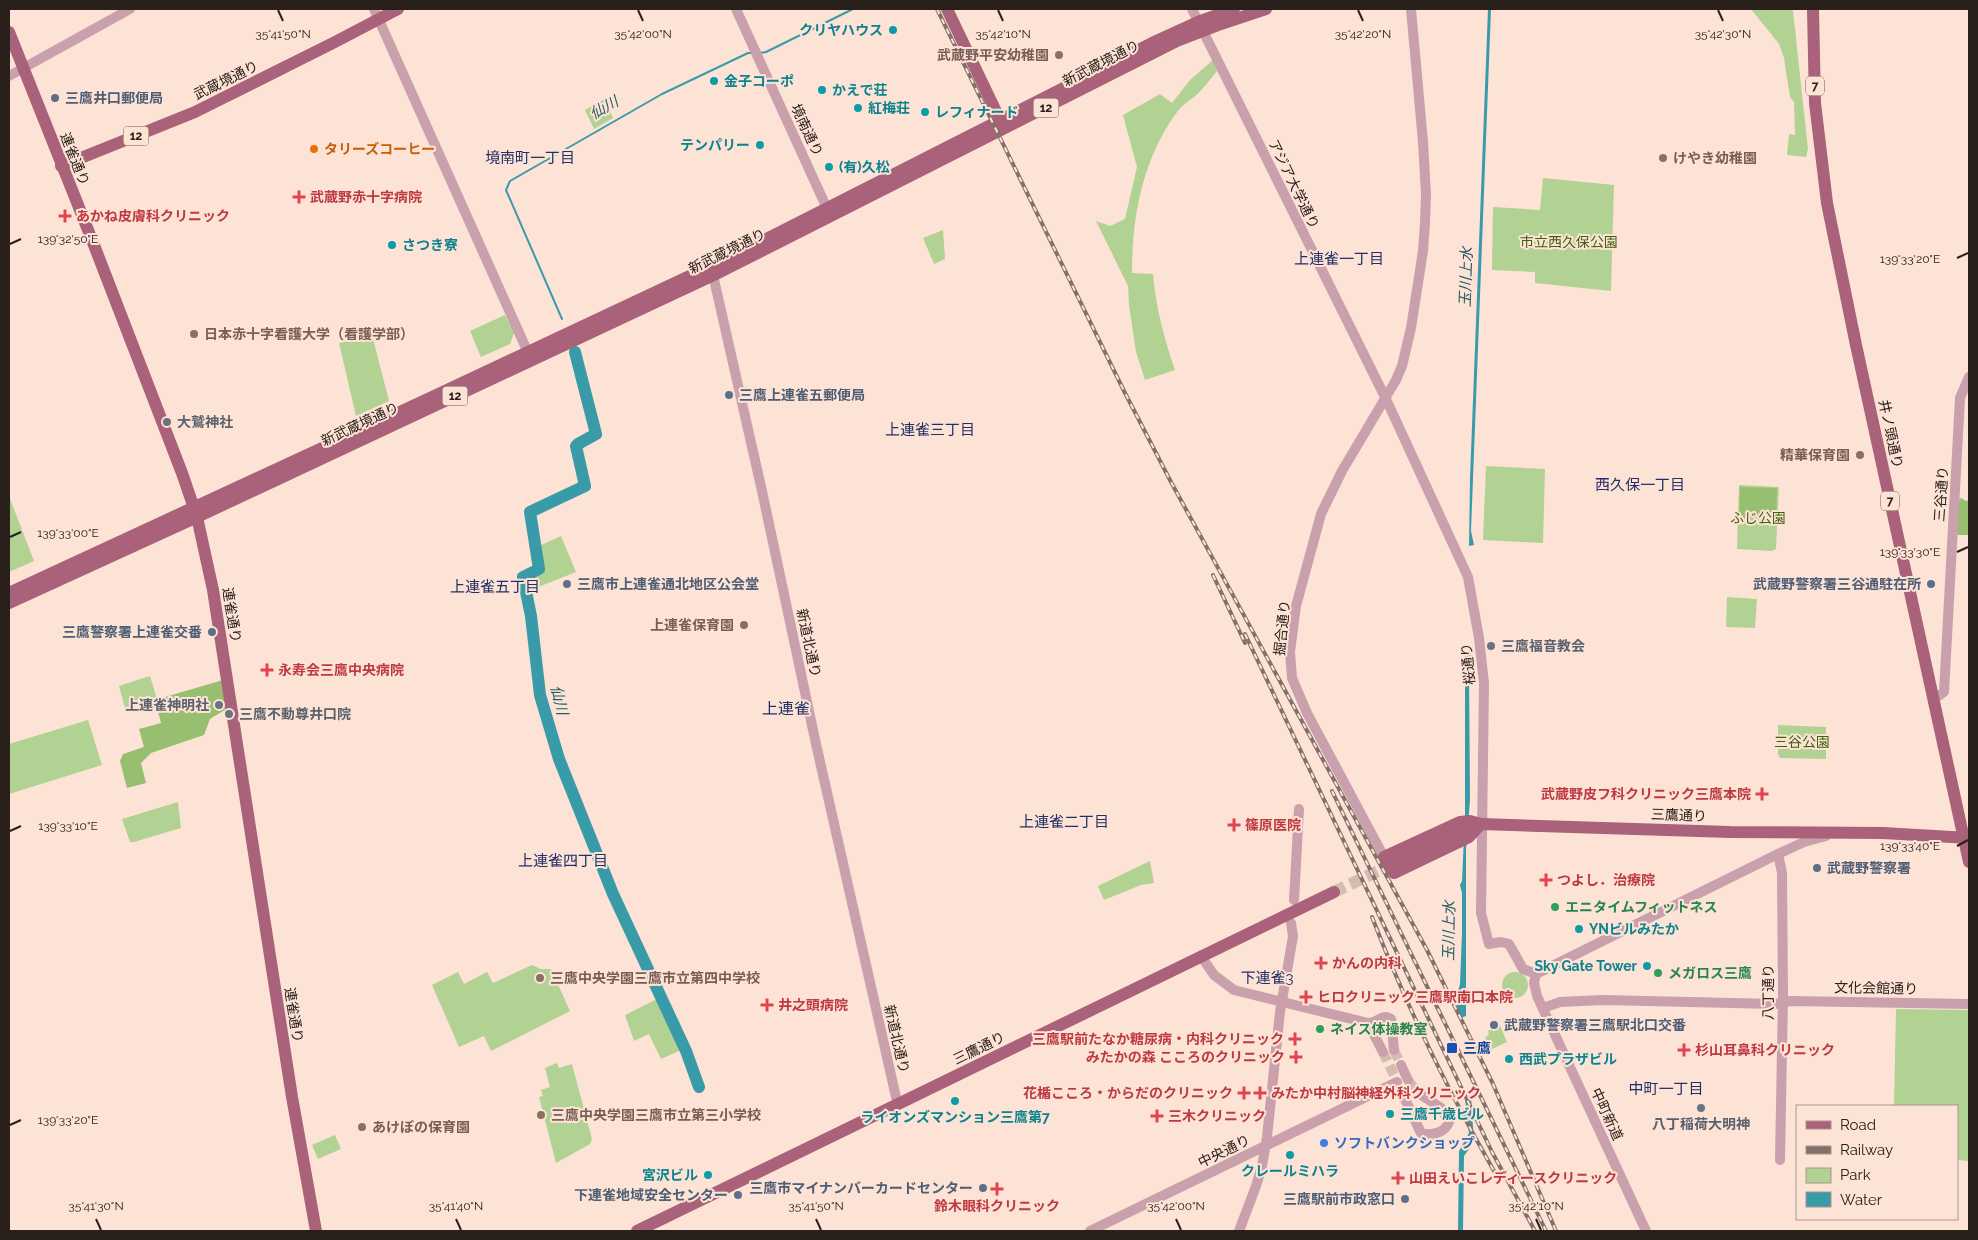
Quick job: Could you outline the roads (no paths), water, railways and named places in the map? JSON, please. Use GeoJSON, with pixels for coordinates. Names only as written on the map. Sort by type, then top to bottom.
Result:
{"type":"FeatureCollection","features":[{"type":"Feature","properties":{"kind":"main road","name":"武蔵境通り"},"geometry":{"type":"LineString","coordinates":[[61,166],[195,112],[335,42],[376,14],[398,9]]}},
{"type":"Feature","properties":{"kind":"main road"},"geometry":{"type":"LineString","coordinates":[[948,9],[1002,124]]}},
{"type":"Feature","properties":{"kind":"main road","name":"新武蔵境通り"},"geometry":{"type":"LineString","coordinates":[[1200,26],[1234,9]]}},
{"type":"Feature","properties":{"kind":"main road","name":"新武蔵境通り"},"geometry":{"type":"LineString","coordinates":[[196,512],[530,356],[713,275],[829,212],[1002,124],[1152,43],[1200,26],[1266,9]]}},
{"type":"Feature","properties":{"kind":"main road","name":"井ノ頭通り"},"geometry":{"type":"LineString","coordinates":[[1813,9],[1816,104],[1827,203],[1934,699],[1966,838],[1969,862]]}},
{"type":"Feature","properties":{"kind":"main road","name":"連雀通り"},"geometry":{"type":"LineString","coordinates":[[9,32],[61,166],[94,244],[196,512],[212,584],[287,1068],[316,1231]]}},
{"type":"Feature","properties":{"kind":"main road","name":"新武蔵境通り"},"geometry":{"type":"LineString","coordinates":[[530,356],[738,253],[829,212]]}},
{"type":"Feature","properties":{"kind":"main road","name":"12"},"geometry":{"type":"LineString","coordinates":[[9,593],[196,512]]}},
{"type":"Feature","properties":{"kind":"main road","name":"12"},"geometry":{"type":"LineString","coordinates":[[9,603],[196,512]]}},
{"type":"Feature","properties":{"kind":"main road","name":"三鷹通り"},"geometry":{"type":"LineString","coordinates":[[1390,860],[1460,822],[1470,821],[1481,824],[1841,834],[1883,833],[1966,838]]}},
{"type":"Feature","properties":{"kind":"main road"},"geometry":{"type":"LineString","coordinates":[[1390,860],[1394,873],[1469,837],[1481,824]]}},
{"type":"Feature","properties":{"kind":"main road","name":"三鷹通り"},"geometry":{"type":"LineString","coordinates":[[637,1231],[1334,892]]}},
{"type":"Feature","properties":{"kind":"street"},"geometry":{"type":"LineString","coordinates":[[9,76],[130,9]]}},
{"type":"Feature","properties":{"kind":"street","name":"境南通り"},"geometry":{"type":"LineString","coordinates":[[736,9],[829,212]]}},
{"type":"Feature","properties":{"kind":"street","name":"アジア大学通り"},"geometry":{"type":"LineString","coordinates":[[1192,9],[1386,399]]}},
{"type":"Feature","properties":{"kind":"street","name":"掘合通り"},"geometry":{"type":"LineString","coordinates":[[1390,860],[1307,714],[1292,678],[1290,652],[1296,606],[1321,514],[1342,471],[1386,399],[1402,366],[1411,328],[1424,251],[1426,194],[1411,9]]}},
{"type":"Feature","properties":{"kind":"street"},"geometry":{"type":"LineString","coordinates":[[376,14],[530,356]]}},
{"type":"Feature","properties":{"kind":"street","name":"新道北通り"},"geometry":{"type":"LineString","coordinates":[[713,275],[864,961],[899,1104]]}},
{"type":"Feature","properties":{"kind":"street","name":"三谷通り"},"geometry":{"type":"LineString","coordinates":[[1934,699],[1944,692],[1960,398],[1969,377]]}},
{"type":"Feature","properties":{"kind":"street","name":"桜通り"},"geometry":{"type":"LineString","coordinates":[[1386,399],[1468,577],[1480,638],[1484,683],[1481,913],[1489,944],[1501,942],[1509,944],[1523,969],[1536,974]]}},
{"type":"Feature","properties":{"kind":"street"},"geometry":{"type":"LineString","coordinates":[[1294,900],[1299,809]]}},
{"type":"Feature","properties":{"kind":"street"},"geometry":{"type":"LineString","coordinates":[[1536,974],[1778,854],[1821,837],[1841,834]]}},
{"type":"Feature","properties":{"kind":"street","name":"八丁通り"},"geometry":{"type":"LineString","coordinates":[[1778,854],[1782,873],[1780,1160]]}},
{"type":"Feature","properties":{"kind":"street"},"geometry":{"type":"LineString","coordinates":[[1239,1231],[1260,1176],[1281,1002],[1293,936],[1291,923]]}},
{"type":"Feature","properties":{"kind":"street"},"geometry":{"type":"LineString","coordinates":[[1201,956],[1214,975],[1227,986],[1243,993],[1368,1024],[1384,1017],[1391,1020],[1394,1050]]}},
{"type":"Feature","properties":{"kind":"street","name":"中町新道"},"geometry":{"type":"LineString","coordinates":[[1536,974],[1535,990],[1646,1231]]}},
{"type":"Feature","properties":{"kind":"street","name":"文化会館通り"},"geometry":{"type":"LineString","coordinates":[[1543,1008],[1560,1002],[1604,1000],[1782,1004],[1791,1001],[1811,1001],[1969,1004]]}},
{"type":"Feature","properties":{"kind":"street"},"geometry":{"type":"LineString","coordinates":[[1368,1024],[1383,1052]]}},
{"type":"Feature","properties":{"kind":"street","name":"中央通り"},"geometry":{"type":"LineString","coordinates":[[1090,1231],[1400,1081],[1401,1065]]}},
{"type":"Feature","properties":{"kind":"street"},"geometry":{"type":"LineString","coordinates":[[1404,1097],[1421,1133],[1429,1135],[1445,1129],[1449,1122],[1444,1112],[1417,1092]]}},
{"type":"Feature","properties":{"kind":"water"},"geometry":{"type":"Polygon","coordinates":[[[1488,9],[1491,9],[1471,531],[1474,545],[1469,546],[1470,478],[1488,9]]]}},
{"type":"Feature","properties":{"kind":"water"},"geometry":{"type":"Polygon","coordinates":[[[1465,654],[1471,654],[1469,671],[1470,800],[1466,850],[1466,1016],[1461,1018],[1456,998],[1460,984],[1462,932],[1462,893],[1460,885],[1462,881],[1465,814],[1465,654]]]}},
{"type":"Feature","properties":{"kind":"water"},"geometry":{"type":"Polygon","coordinates":[[[1471,1096],[1474,1142],[1464,1156],[1463,1231],[1458,1231],[1459,1151],[1469,1133],[1465,1099],[1471,1096]]]}},
{"type":"Feature","properties":{"kind":"waterway","name":"仙川"},"geometry":{"type":"LineString","coordinates":[[760,53],[766,52],[853,9]]}},
{"type":"Feature","properties":{"kind":"waterway","name":"仙川"},"geometry":{"type":"LineString","coordinates":[[562,319],[506,190],[510,181],[662,94],[748,53],[753,53]]}},
{"type":"Feature","properties":{"kind":"waterway","name":"仙川"},"geometry":{"type":"LineString","coordinates":[[575,352],[596,434],[576,446],[585,486],[530,512],[539,569],[523,577],[531,616],[540,695],[559,759],[613,894],[686,1051],[699,1087]]}},
{"type":"Feature","properties":{"kind":"tunnel"},"geometry":{"type":"LineString","coordinates":[[1334,892],[1397,862]]}},
{"type":"Feature","properties":{"kind":"tunnel"},"geometry":{"type":"LineString","coordinates":[[1394,1050],[1401,1065]]}},
{"type":"Feature","properties":{"kind":"tunnel"},"geometry":{"type":"LineString","coordinates":[[1383,1052],[1394,1075]]}},
{"type":"Feature","properties":{"kind":"tunnel"},"geometry":{"type":"LineString","coordinates":[[1408,1080],[1417,1092]]}},
{"type":"Feature","properties":{"kind":"railway"},"geometry":{"type":"LineString","coordinates":[[937,9],[1124,391],[1171,482],[1427,950],[1493,1084],[1556,1231]]}},
{"type":"Feature","properties":{"kind":"railway"},"geometry":{"type":"LineString","coordinates":[[1213,575],[1245,643]]}},
{"type":"Feature","properties":{"kind":"railway"},"geometry":{"type":"LineString","coordinates":[[1245,634],[1492,1152],[1535,1231]]}},
{"type":"Feature","properties":{"kind":"railway"},"geometry":{"type":"LineString","coordinates":[[1332,791],[1546,1231]]}},
{"type":"Feature","properties":{"kind":"railway"},"geometry":{"type":"LineString","coordinates":[[1372,917],[1428,1046],[1494,1171]]}},
{"type":"Feature","properties":{"kind":"place","name":"クリヤハウス"},"geometry":{"type":"Point","coordinates":[893,30]}},
{"type":"Feature","properties":{"kind":"place","name":"武蔵野平安幼稚園"},"geometry":{"type":"Point","coordinates":[1059,55]}},
{"type":"Feature","properties":{"kind":"place","name":"金子コーポ"},"geometry":{"type":"Point","coordinates":[714,81]}},
{"type":"Feature","properties":{"kind":"place","name":"かえで荘"},"geometry":{"type":"Point","coordinates":[822,90]}},
{"type":"Feature","properties":{"kind":"place","name":"三鷹井口郵便局"},"geometry":{"type":"Point","coordinates":[55,98]}},
{"type":"Feature","properties":{"kind":"place","name":"紅梅荘"},"geometry":{"type":"Point","coordinates":[858,108]}},
{"type":"Feature","properties":{"kind":"place","name":"レフィナード"},"geometry":{"type":"Point","coordinates":[925,112]}},
{"type":"Feature","properties":{"kind":"place","name":"テンパリー"},"geometry":{"type":"Point","coordinates":[760,145]}},
{"type":"Feature","properties":{"kind":"place","name":"タリーズコーヒー"},"geometry":{"type":"Point","coordinates":[314,149]}},
{"type":"Feature","properties":{"kind":"place","name":"けやき幼稚園"},"geometry":{"type":"Point","coordinates":[1663,158]}},
{"type":"Feature","properties":{"kind":"place","name":"(有)久松"},"geometry":{"type":"Point","coordinates":[829,167]}},
{"type":"Feature","properties":{"kind":"place","name":"武蔵野赤十字病院"},"geometry":{"type":"Point","coordinates":[299,197]}},
{"type":"Feature","properties":{"kind":"place","name":"あかね皮膚科クリニック"},"geometry":{"type":"Point","coordinates":[65,216]}},
{"type":"Feature","properties":{"kind":"place","name":"さつき寮"},"geometry":{"type":"Point","coordinates":[392,245]}},
{"type":"Feature","properties":{"kind":"place","name":"日本赤十字看護大学（看護学部）"},"geometry":{"type":"Point","coordinates":[194,334]}},
{"type":"Feature","properties":{"kind":"place","name":"三鷹上連雀五郵便局"},"geometry":{"type":"Point","coordinates":[729,395]}},
{"type":"Feature","properties":{"kind":"place","name":"大鷲神社"},"geometry":{"type":"Point","coordinates":[167,422]}},
{"type":"Feature","properties":{"kind":"place","name":"精華保育園"},"geometry":{"type":"Point","coordinates":[1860,455]}},
{"type":"Feature","properties":{"kind":"place","name":"三鷹市上連雀通北地区公会堂"},"geometry":{"type":"Point","coordinates":[567,584]}},
{"type":"Feature","properties":{"kind":"place","name":"武蔵野警察署三谷通駐在所"},"geometry":{"type":"Point","coordinates":[1931,584]}},
{"type":"Feature","properties":{"kind":"place","name":"上連雀保育園"},"geometry":{"type":"Point","coordinates":[744,625]}},
{"type":"Feature","properties":{"kind":"place","name":"三鷹警察署上連雀交番"},"geometry":{"type":"Point","coordinates":[212,632]}},
{"type":"Feature","properties":{"kind":"place","name":"三鷹福音教会"},"geometry":{"type":"Point","coordinates":[1491,646]}},
{"type":"Feature","properties":{"kind":"place","name":"永寿会三鷹中央病院"},"geometry":{"type":"Point","coordinates":[267,670]}},
{"type":"Feature","properties":{"kind":"place","name":"上連雀神明社"},"geometry":{"type":"Point","coordinates":[219,705]}},
{"type":"Feature","properties":{"kind":"place","name":"三鷹不動尊井口院"},"geometry":{"type":"Point","coordinates":[229,714]}},
{"type":"Feature","properties":{"kind":"place","name":"武蔵野皮フ科クリニック三鷹本院"},"geometry":{"type":"Point","coordinates":[1762,794]}},
{"type":"Feature","properties":{"kind":"place","name":"篠原医院"},"geometry":{"type":"Point","coordinates":[1234,825]}},
{"type":"Feature","properties":{"kind":"place","name":"武蔵野警察署"},"geometry":{"type":"Point","coordinates":[1817,868]}},
{"type":"Feature","properties":{"kind":"place","name":"つよし．治療院"},"geometry":{"type":"Point","coordinates":[1546,880]}},
{"type":"Feature","properties":{"kind":"place","name":"エニタイムフィットネス"},"geometry":{"type":"Point","coordinates":[1555,907]}},
{"type":"Feature","properties":{"kind":"place","name":"YNビルみたか"},"geometry":{"type":"Point","coordinates":[1579,929]}},
{"type":"Feature","properties":{"kind":"place","name":"かんの内科"},"geometry":{"type":"Point","coordinates":[1321,963]}},
{"type":"Feature","properties":{"kind":"place","name":"Sky Gate Tower"},"geometry":{"type":"Point","coordinates":[1647,966]}},
{"type":"Feature","properties":{"kind":"place","name":"メガロス三鷹"},"geometry":{"type":"Point","coordinates":[1658,973]}},
{"type":"Feature","properties":{"kind":"place","name":"三鷹中央学園三鷹市立第四中学校"},"geometry":{"type":"Point","coordinates":[540,978]}},
{"type":"Feature","properties":{"kind":"place","name":"ヒロクリニック三鷹駅南口本院"},"geometry":{"type":"Point","coordinates":[1306,997]}},
{"type":"Feature","properties":{"kind":"place","name":"井之頭病院"},"geometry":{"type":"Point","coordinates":[767,1005]}},
{"type":"Feature","properties":{"kind":"place","name":"武蔵野警察署三鷹駅北口交番"},"geometry":{"type":"Point","coordinates":[1494,1025]}},
{"type":"Feature","properties":{"kind":"place","name":"ネイス体操教室"},"geometry":{"type":"Point","coordinates":[1320,1029]}},
{"type":"Feature","properties":{"kind":"place","name":"三鷹駅前たなか糖尿病・内科クリニック"},"geometry":{"type":"Point","coordinates":[1295,1039]}},
{"type":"Feature","properties":{"kind":"place","name":"三鷹"},"geometry":{"type":"Point","coordinates":[1452,1048]}},
{"type":"Feature","properties":{"kind":"place","name":"杉山耳鼻科クリニック"},"geometry":{"type":"Point","coordinates":[1684,1050]}},
{"type":"Feature","properties":{"kind":"place","name":"みたかの森 こころのクリニック"},"geometry":{"type":"Point","coordinates":[1296,1057]}},
{"type":"Feature","properties":{"kind":"place","name":"西武プラザビル"},"geometry":{"type":"Point","coordinates":[1509,1059]}},
{"type":"Feature","properties":{"kind":"place","name":"花楯こころ・からだのクリニック"},"geometry":{"type":"Point","coordinates":[1244,1093]}},
{"type":"Feature","properties":{"kind":"place","name":"みたか中村脳神経外科クリニック"},"geometry":{"type":"Point","coordinates":[1260,1093]}},
{"type":"Feature","properties":{"kind":"place","name":"ライオンズマンション三鷹第7"},"geometry":{"type":"Point","coordinates":[955,1101]}},
{"type":"Feature","properties":{"kind":"place","name":"八丁稲荷大明神"},"geometry":{"type":"Point","coordinates":[1701,1108]}},
{"type":"Feature","properties":{"kind":"place","name":"三鷹千歳ビル"},"geometry":{"type":"Point","coordinates":[1390,1114]}},
{"type":"Feature","properties":{"kind":"place","name":"三鷹中央学園三鷹市立第三小学校"},"geometry":{"type":"Point","coordinates":[541,1115]}},
{"type":"Feature","properties":{"kind":"place","name":"三木クリニック"},"geometry":{"type":"Point","coordinates":[1157,1116]}},
{"type":"Feature","properties":{"kind":"place","name":"あけぼの保育園"},"geometry":{"type":"Point","coordinates":[362,1127]}},
{"type":"Feature","properties":{"kind":"place","name":"ソフトバンクショップ"},"geometry":{"type":"Point","coordinates":[1324,1143]}},
{"type":"Feature","properties":{"kind":"place","name":"クレールミハラ"},"geometry":{"type":"Point","coordinates":[1290,1155]}},
{"type":"Feature","properties":{"kind":"place","name":"宮沢ビル"},"geometry":{"type":"Point","coordinates":[708,1175]}},
{"type":"Feature","properties":{"kind":"place","name":"山田えいこレディースクリニック"},"geometry":{"type":"Point","coordinates":[1398,1178]}},
{"type":"Feature","properties":{"kind":"place","name":"三鷹市マイナンバーカードセンター"},"geometry":{"type":"Point","coordinates":[983,1188]}},
{"type":"Feature","properties":{"kind":"place","name":"鈴木眼科クリニック"},"geometry":{"type":"Point","coordinates":[997,1189]}},
{"type":"Feature","properties":{"kind":"place","name":"下連雀地域安全センター"},"geometry":{"type":"Point","coordinates":[738,1195]}},
{"type":"Feature","properties":{"kind":"place","name":"三鷹駅前市政窓口"},"geometry":{"type":"Point","coordinates":[1405,1199]}},
{"type":"Feature","properties":{"kind":"district","name":"境南町一丁目"},"geometry":{"type":"Point","coordinates":[530,158]}},
{"type":"Feature","properties":{"kind":"district","name":"上連雀一丁目"},"geometry":{"type":"Point","coordinates":[1339,259]}},
{"type":"Feature","properties":{"kind":"district","name":"上連雀三丁目"},"geometry":{"type":"Point","coordinates":[930,430]}},
{"type":"Feature","properties":{"kind":"district","name":"西久保一丁目"},"geometry":{"type":"Point","coordinates":[1640,485]}},
{"type":"Feature","properties":{"kind":"district","name":"上連雀五丁目"},"geometry":{"type":"Point","coordinates":[495,587]}},
{"type":"Feature","properties":{"kind":"district","name":"上連雀"},"geometry":{"type":"Point","coordinates":[786,708]}},
{"type":"Feature","properties":{"kind":"district","name":"上連雀二丁目"},"geometry":{"type":"Point","coordinates":[1064,822]}},
{"type":"Feature","properties":{"kind":"district","name":"上連雀四丁目"},"geometry":{"type":"Point","coordinates":[563,861]}},
{"type":"Feature","properties":{"kind":"district","name":"下連雀3"},"geometry":{"type":"Point","coordinates":[1267,978]}},
{"type":"Feature","properties":{"kind":"district","name":"中町一丁目"},"geometry":{"type":"Point","coordinates":[1666,1089]}},
{"type":"Feature","properties":{"kind":"park label","name":"市立西久保公園"},"geometry":{"type":"Point","coordinates":[1569,242]}},
{"type":"Feature","properties":{"kind":"park label","name":"ふじ公園"},"geometry":{"type":"Point","coordinates":[1758,518]}},
{"type":"Feature","properties":{"kind":"park label","name":"三谷公園"},"geometry":{"type":"Point","coordinates":[1802,742]}},
{"type":"Feature","properties":{"kind":"water label","name":"玉川上水"},"geometry":{"type":"Point","coordinates":[1466,277]}},
{"type":"Feature","properties":{"kind":"water label","name":"玉川上水"},"geometry":{"type":"Point","coordinates":[1449,931]}}]}
